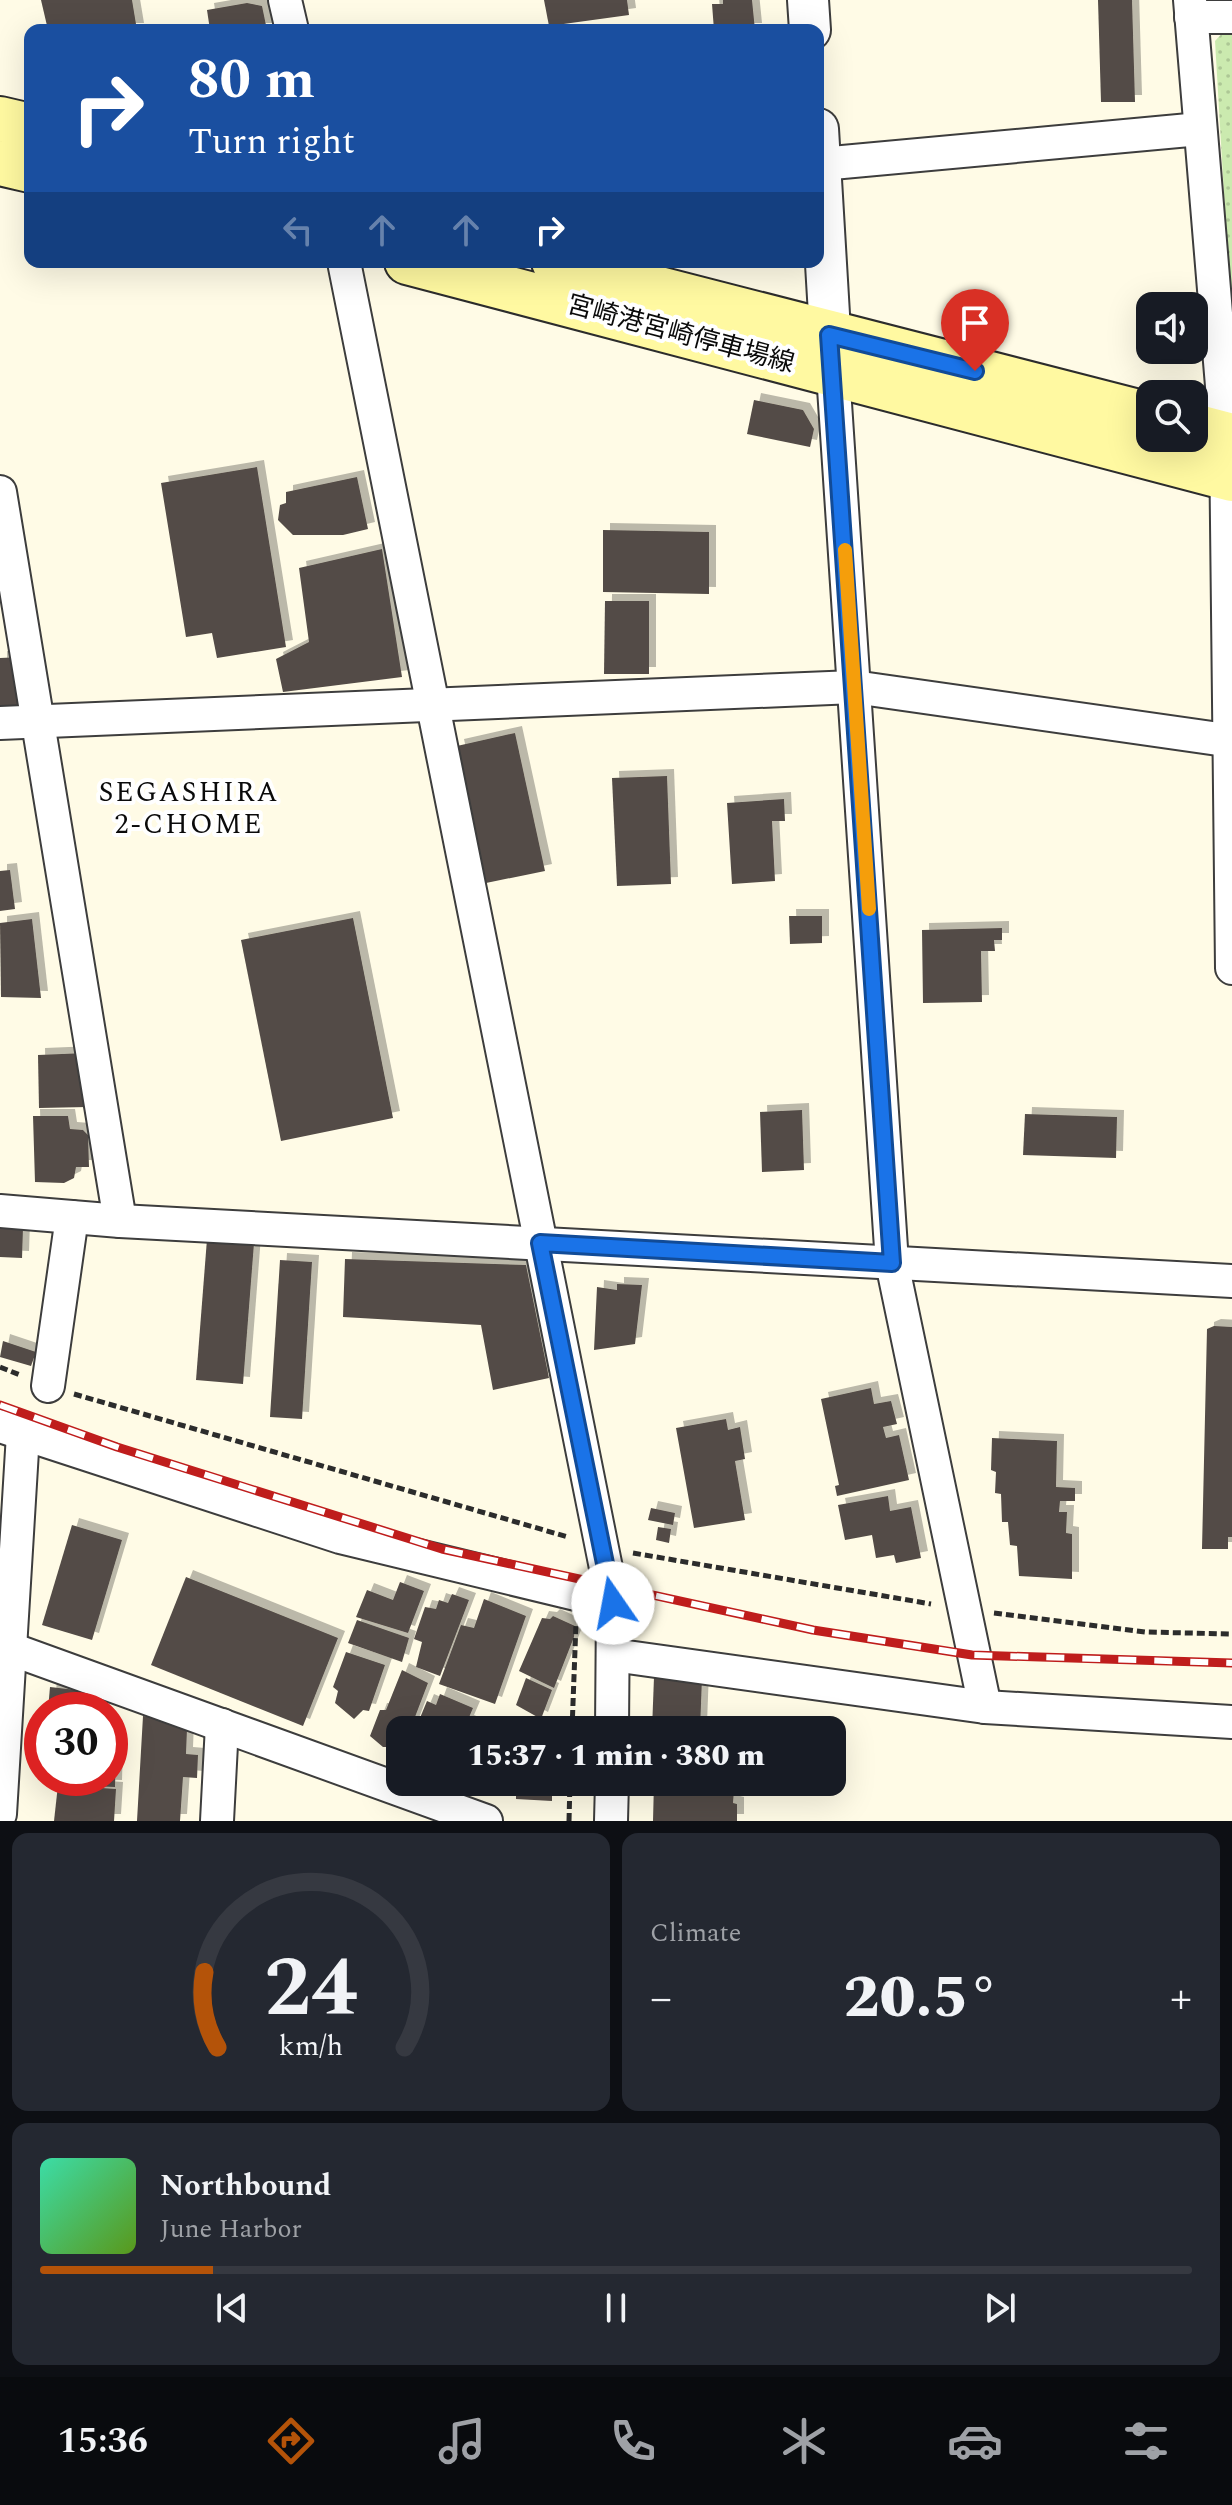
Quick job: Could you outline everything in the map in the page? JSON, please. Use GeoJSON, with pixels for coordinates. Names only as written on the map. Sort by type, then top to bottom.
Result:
{"type":"FeatureCollection","features":[{"type":"Feature","properties":{"kind":"main road"},"geometry":{"type":"LineString","coordinates":[[0,119],[24,125]]}},
{"type":"Feature","properties":{"kind":"main road"},"geometry":{"type":"LineString","coordinates":[[0,163],[24,169]]}},
{"type":"Feature","properties":{"kind":"main road","name":"宮崎港宮崎停車場線"},"geometry":{"type":"LineString","coordinates":[[435,268],[831,354],[1136,412]]}},
{"type":"Feature","properties":{"kind":"main road","name":"宮崎港宮崎停車場線"},"geometry":{"type":"LineString","coordinates":[[572,268],[831,354],[1222,451]]}},
{"type":"Feature","properties":{"kind":"street"},"geometry":{"type":"LineString","coordinates":[[285,0],[291,24]]}},
{"type":"Feature","properties":{"kind":"street"},"geometry":{"type":"LineString","coordinates":[[808,0],[810,24]]}},
{"type":"Feature","properties":{"kind":"street"},"geometry":{"type":"LineString","coordinates":[[1232,17],[1190,8],[1222,451],[1230,740],[1232,968]]}},
{"type":"Feature","properties":{"kind":"street"},"geometry":{"type":"LineString","coordinates":[[824,147],[1200,129]]}},
{"type":"Feature","properties":{"kind":"street"},"geometry":{"type":"LineString","coordinates":[[824,233],[892,1263],[985,1707]]}},
{"type":"Feature","properties":{"kind":"street"},"geometry":{"type":"LineString","coordinates":[[345,268],[613,1603],[612,1716]]}},
{"type":"Feature","properties":{"kind":"street"},"geometry":{"type":"LineString","coordinates":[[0,492],[120,1221]]}},
{"type":"Feature","properties":{"kind":"street"},"geometry":{"type":"LineString","coordinates":[[0,723],[854,687],[1230,740]]}},
{"type":"Feature","properties":{"kind":"street"},"geometry":{"type":"LineString","coordinates":[[0,1211],[120,1221],[1232,1281]]}},
{"type":"Feature","properties":{"kind":"street"},"geometry":{"type":"LineString","coordinates":[[48,1386],[72,1217]]}},
{"type":"Feature","properties":{"kind":"street"},"geometry":{"type":"LineString","coordinates":[[0,1814],[12,1430],[340,1537],[613,1603]]}},
{"type":"Feature","properties":{"kind":"street"},"geometry":{"type":"LineString","coordinates":[[4,1646],[486,1821]]}},
{"type":"Feature","properties":{"kind":"street"},"geometry":{"type":"LineString","coordinates":[[613,1655],[985,1707],[1232,1722]]}},
{"type":"Feature","properties":{"kind":"street"},"geometry":{"type":"LineString","coordinates":[[217,1821],[222,1725]]}},
{"type":"Feature","properties":{"kind":"street"},"geometry":{"type":"LineString","coordinates":[[611,1821],[612,1796]]}},
{"type":"Feature","properties":{"kind":"path"},"geometry":{"type":"LineString","coordinates":[[0,1367],[48,1386],[573,1538]]}},
{"type":"Feature","properties":{"kind":"path"},"geometry":{"type":"LineString","coordinates":[[622,1551],[940,1606]]}},
{"type":"Feature","properties":{"kind":"path"},"geometry":{"type":"LineString","coordinates":[[978,1611],[1145,1632],[1232,1634]]}},
{"type":"Feature","properties":{"kind":"path"},"geometry":{"type":"LineString","coordinates":[[573,1716],[576,1621]]}},
{"type":"Feature","properties":{"kind":"path"},"geometry":{"type":"LineString","coordinates":[[569,1821],[570,1796]]}},
{"type":"Feature","properties":{"kind":"green space"},"geometry":{"type":"Polygon","coordinates":[[[1227,28],[1232,28],[1232,330],[1215,41],[1227,28]]]}},
{"type":"Feature","properties":{"kind":"building"},"geometry":{"type":"Polygon","coordinates":[[[41,0],[132,0],[136,24],[47,24],[41,0]]]}},
{"type":"Feature","properties":{"kind":"building"},"geometry":{"type":"Polygon","coordinates":[[[544,0],[627,0],[629,15],[549,24],[544,0]]]}},
{"type":"Feature","properties":{"kind":"building"},"geometry":{"type":"Polygon","coordinates":[[[723,0],[752,0],[754,24],[714,24],[712,4],[723,4],[723,0]]]}},
{"type":"Feature","properties":{"kind":"building"},"geometry":{"type":"Polygon","coordinates":[[[1098,0],[1132,0],[1135,102],[1101,102],[1098,0]]]}},
{"type":"Feature","properties":{"kind":"building"},"geometry":{"type":"Polygon","coordinates":[[[247,3],[262,6],[266,24],[209,24],[207,10],[247,3]]]}},
{"type":"Feature","properties":{"kind":"building"},"geometry":{"type":"Polygon","coordinates":[[[754,400],[803,410],[814,429],[810,447],[747,434],[754,400]]]}},
{"type":"Feature","properties":{"kind":"building"},"geometry":{"type":"Polygon","coordinates":[[[257,467],[286,647],[217,658],[212,633],[186,637],[161,483],[257,467]]]}},
{"type":"Feature","properties":{"kind":"building"},"geometry":{"type":"Polygon","coordinates":[[[357,477],[368,529],[343,535],[293,535],[278,520],[280,505],[286,503],[286,492],[357,477]]]}},
{"type":"Feature","properties":{"kind":"building"},"geometry":{"type":"Polygon","coordinates":[[[603,530],[709,532],[709,594],[603,592],[603,530]]]}},
{"type":"Feature","properties":{"kind":"building"},"geometry":{"type":"Polygon","coordinates":[[[382,549],[402,677],[283,692],[276,659],[309,642],[299,568],[382,549]]]}},
{"type":"Feature","properties":{"kind":"building"},"geometry":{"type":"Polygon","coordinates":[[[605,601],[649,601],[649,674],[604,674],[605,601]]]}},
{"type":"Feature","properties":{"kind":"building"},"geometry":{"type":"Polygon","coordinates":[[[22,657],[20,710],[0,710],[0,658],[22,657]]]}},
{"type":"Feature","properties":{"kind":"building"},"geometry":{"type":"Polygon","coordinates":[[[515,733],[545,871],[486,883],[457,746],[515,733]]]}},
{"type":"Feature","properties":{"kind":"building"},"geometry":{"type":"Polygon","coordinates":[[[667,776],[671,884],[617,886],[612,778],[667,776]]]}},
{"type":"Feature","properties":{"kind":"building"},"geometry":{"type":"Polygon","coordinates":[[[784,799],[785,821],[772,821],[775,881],[732,884],[727,803],[784,799]]]}},
{"type":"Feature","properties":{"kind":"building"},"geometry":{"type":"Polygon","coordinates":[[[10,870],[15,909],[0,911],[0,871],[10,870]]]}},
{"type":"Feature","properties":{"kind":"building"},"geometry":{"type":"Polygon","coordinates":[[[789,916],[822,916],[822,943],[790,944],[789,916]]]}},
{"type":"Feature","properties":{"kind":"building"},"geometry":{"type":"Polygon","coordinates":[[[353,918],[393,1118],[281,1141],[241,940],[353,918]]]}},
{"type":"Feature","properties":{"kind":"building"},"geometry":{"type":"Polygon","coordinates":[[[32,919],[41,998],[1,997],[0,923],[32,919]]]}},
{"type":"Feature","properties":{"kind":"building"},"geometry":{"type":"Polygon","coordinates":[[[1002,928],[1002,940],[994,940],[995,951],[981,951],[982,1002],[923,1003],[922,930],[1002,928]]]}},
{"type":"Feature","properties":{"kind":"building"},"geometry":{"type":"Polygon","coordinates":[[[86,1053],[87,1107],[39,1108],[38,1055],[86,1053]]]}},
{"type":"Feature","properties":{"kind":"building"},"geometry":{"type":"Polygon","coordinates":[[[802,1110],[804,1170],[762,1172],[760,1112],[802,1110]]]}},
{"type":"Feature","properties":{"kind":"building"},"geometry":{"type":"Polygon","coordinates":[[[1025,1114],[1117,1117],[1116,1158],[1023,1155],[1025,1114]]]}},
{"type":"Feature","properties":{"kind":"building"},"geometry":{"type":"Polygon","coordinates":[[[33,1116],[68,1116],[70,1129],[83,1130],[88,1135],[89,1167],[76,1167],[74,1178],[64,1183],[35,1182],[33,1116]]]}},
{"type":"Feature","properties":{"kind":"building"},"geometry":{"type":"Polygon","coordinates":[[[0,1227],[23,1228],[22,1258],[0,1257],[0,1227]]]}},
{"type":"Feature","properties":{"kind":"building"},"geometry":{"type":"Polygon","coordinates":[[[207,1239],[254,1243],[243,1384],[196,1380],[207,1239]]]}},
{"type":"Feature","properties":{"kind":"building"},"geometry":{"type":"Polygon","coordinates":[[[345,1259],[526,1265],[549,1378],[493,1390],[481,1325],[343,1317],[345,1259]]]}},
{"type":"Feature","properties":{"kind":"building"},"geometry":{"type":"Polygon","coordinates":[[[280,1260],[312,1262],[302,1419],[270,1417],[280,1260]]]}},
{"type":"Feature","properties":{"kind":"building"},"geometry":{"type":"Polygon","coordinates":[[[617,1284],[642,1285],[635,1344],[594,1350],[597,1287],[617,1290],[617,1284]]]}},
{"type":"Feature","properties":{"kind":"building"},"geometry":{"type":"Polygon","coordinates":[[[1214,1326],[1232,1327],[1232,1537],[1228,1537],[1228,1549],[1202,1549],[1207,1329],[1214,1326]]]}},
{"type":"Feature","properties":{"kind":"building"},"geometry":{"type":"Polygon","coordinates":[[[3,1341],[36,1352],[31,1366],[0,1357],[3,1341]]]}},
{"type":"Feature","properties":{"kind":"building"},"geometry":{"type":"Polygon","coordinates":[[[871,1388],[874,1404],[891,1401],[897,1424],[883,1427],[886,1438],[899,1435],[909,1480],[837,1496],[835,1486],[839,1485],[821,1399],[871,1388]]]}},
{"type":"Feature","properties":{"kind":"building"},"geometry":{"type":"Polygon","coordinates":[[[726,1419],[728,1430],[740,1427],[745,1459],[735,1461],[745,1520],[694,1528],[676,1428],[726,1419]]]}},
{"type":"Feature","properties":{"kind":"building"},"geometry":{"type":"Polygon","coordinates":[[[992,1438],[1057,1441],[1056,1487],[1075,1488],[1075,1501],[1060,1501],[1059,1512],[1067,1512],[1066,1533],[1072,1534],[1072,1579],[1019,1576],[1017,1546],[1010,1545],[1008,1522],[1002,1522],[1001,1494],[995,1493],[996,1472],[991,1470],[992,1438]]]}},
{"type":"Feature","properties":{"kind":"building"},"geometry":{"type":"Polygon","coordinates":[[[888,1496],[890,1511],[911,1507],[921,1558],[896,1563],[894,1555],[876,1558],[872,1535],[845,1540],[838,1505],[888,1496]]]}},
{"type":"Feature","properties":{"kind":"building"},"geometry":{"type":"Polygon","coordinates":[[[651,1508],[675,1513],[673,1525],[648,1520],[651,1508]]]}},
{"type":"Feature","properties":{"kind":"building"},"geometry":{"type":"Polygon","coordinates":[[[72,1525],[122,1540],[92,1640],[42,1625],[72,1525]]]}},
{"type":"Feature","properties":{"kind":"building"},"geometry":{"type":"Polygon","coordinates":[[[658,1527],[671,1529],[669,1543],[656,1540],[658,1527]]]}},
{"type":"Feature","properties":{"kind":"building"},"geometry":{"type":"Polygon","coordinates":[[[186,1577],[338,1638],[303,1726],[151,1665],[186,1577]]]}},
{"type":"Feature","properties":{"kind":"building"},"geometry":{"type":"Polygon","coordinates":[[[400,1582],[424,1591],[408,1633],[356,1617],[367,1590],[393,1600],[400,1582]]]}},
{"type":"Feature","properties":{"kind":"building"},"geometry":{"type":"Polygon","coordinates":[[[452,1594],[469,1600],[440,1676],[416,1667],[422,1642],[414,1639],[425,1607],[436,1609],[439,1600],[448,1603],[452,1594]]]}},
{"type":"Feature","properties":{"kind":"building"},"geometry":{"type":"Polygon","coordinates":[[[484,1599],[526,1616],[495,1704],[439,1684],[461,1625],[474,1628],[484,1599]]]}},
{"type":"Feature","properties":{"kind":"building"},"geometry":{"type":"Polygon","coordinates":[[[553,1616],[575,1626],[574,1637],[554,1688],[519,1671],[542,1618],[550,1619],[553,1616]]]}},
{"type":"Feature","properties":{"kind":"building"},"geometry":{"type":"Polygon","coordinates":[[[357,1620],[409,1638],[402,1662],[348,1643],[357,1620]]]}},
{"type":"Feature","properties":{"kind":"building"},"geometry":{"type":"Polygon","coordinates":[[[346,1652],[385,1665],[369,1711],[363,1710],[354,1719],[335,1703],[338,1691],[333,1687],[346,1652]]]}},
{"type":"Feature","properties":{"kind":"building"},"geometry":{"type":"Polygon","coordinates":[[[402,1670],[428,1683],[415,1716],[386,1716],[386,1747],[383,1747],[370,1736],[380,1710],[386,1710],[402,1670]]]}},
{"type":"Feature","properties":{"kind":"building"},"geometry":{"type":"Polygon","coordinates":[[[654,1677],[702,1678],[701,1716],[653,1716],[654,1677]]]}},
{"type":"Feature","properties":{"kind":"building"},"geometry":{"type":"Polygon","coordinates":[[[526,1678],[552,1690],[542,1716],[536,1716],[516,1705],[526,1678]]]}},
{"type":"Feature","properties":{"kind":"building"},"geometry":{"type":"Polygon","coordinates":[[[50,1687],[85,1691],[85,1692],[50,1692],[50,1687]]]}},
{"type":"Feature","properties":{"kind":"building"},"geometry":{"type":"Polygon","coordinates":[[[440,1694],[473,1708],[470,1716],[421,1716],[427,1701],[436,1705],[440,1694]]]}},
{"type":"Feature","properties":{"kind":"building"},"geometry":{"type":"Polygon","coordinates":[[[143,1716],[180,1720],[187,1729],[186,1754],[198,1755],[197,1778],[183,1777],[180,1821],[137,1821],[143,1716]]]}},
{"type":"Feature","properties":{"kind":"building"},"geometry":{"type":"Polygon","coordinates":[[[57,1796],[116,1796],[114,1821],[54,1821],[57,1796]]]}},
{"type":"Feature","properties":{"kind":"building"},"geometry":{"type":"Polygon","coordinates":[[[516,1796],[552,1796],[552,1801],[516,1799],[516,1796]]]}},
{"type":"Feature","properties":{"kind":"building"},"geometry":{"type":"Polygon","coordinates":[[[654,1796],[734,1796],[733,1803],[737,1804],[737,1821],[653,1821],[654,1796]]]}},
{"type":"Feature","properties":{"kind":"railway"},"geometry":{"type":"LineString","coordinates":[[0,1405],[117,1447],[442,1549],[813,1630],[972,1655],[1232,1663]]}},
{"type":"Feature","properties":{"kind":"slow traffic"},"geometry":{"type":"LineString","coordinates":[[845,550],[869,909]]}},
{"type":"Feature","properties":{"kind":"district","name":"SEGASHIRA 2-CHOME"},"geometry":{"type":"Point","coordinates":[189,807]}},
{"type":"Feature","properties":{"kind":"route"},"geometry":{"type":"LineString","coordinates":[[613,1603],[540,1243],[892,1263],[829,335],[975,371]]}}]}
